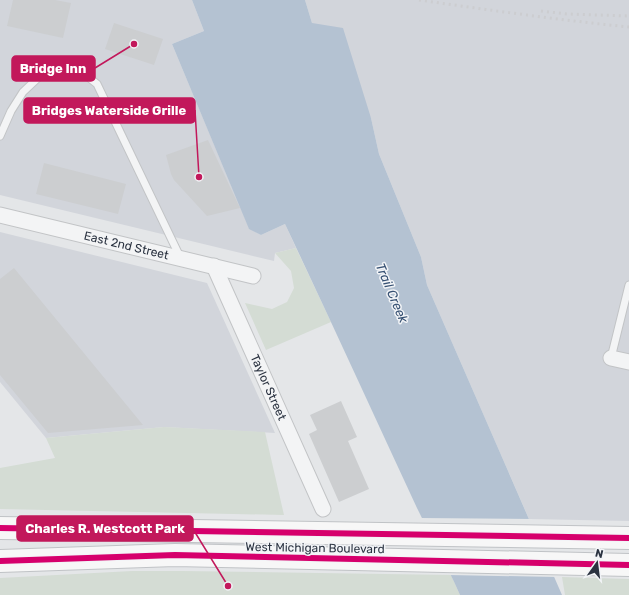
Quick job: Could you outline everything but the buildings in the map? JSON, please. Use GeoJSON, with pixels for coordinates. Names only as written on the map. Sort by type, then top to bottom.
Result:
{"type":"FeatureCollection","features":[{"type":"Feature","properties":{"kind":"main road","name":"West Michigan Boulevard"},"geometry":{"type":"LineString","coordinates":[[0,528],[629,538]]}},
{"type":"Feature","properties":{"kind":"main road","name":"West Michigan Boulevard"},"geometry":{"type":"LineString","coordinates":[[0,561],[175,555],[629,566]]}},
{"type":"Feature","properties":{"kind":"street","name":"East 2nd Street"},"geometry":{"type":"LineString","coordinates":[[0,215],[253,276]]}},
{"type":"Feature","properties":{"kind":"street","name":"Taylor Street"},"geometry":{"type":"LineString","coordinates":[[214,266],[323,508]]}},
{"type":"Feature","properties":{"kind":"street"},"geometry":{"type":"LineString","coordinates":[[611,358],[629,362]]}},
{"type":"Feature","properties":{"kind":"lane"},"geometry":{"type":"LineString","coordinates":[[0,136],[11,111],[23,92],[40,76],[58,72],[73,72],[88,76],[97,84],[182,259]]}},
{"type":"Feature","properties":{"kind":"lane"},"geometry":{"type":"LineString","coordinates":[[611,358],[629,285]]}},
{"type":"Feature","properties":{"kind":"shaded area"},"geometry":{"type":"Polygon","coordinates":[[[0,0],[192,0],[204,31],[172,44],[249,228],[261,235],[285,224],[296,248],[275,253],[274,261],[0,195],[0,0]]]}},
{"type":"Feature","properties":{"kind":"shaded area"},"geometry":{"type":"Polygon","coordinates":[[[305,0],[629,0],[629,521],[529,519],[427,285],[421,257],[379,154],[371,118],[312,23],[305,0]]]}},
{"type":"Feature","properties":{"kind":"shaded area"},"geometry":{"type":"Polygon","coordinates":[[[0,232],[207,283],[275,433],[164,427],[46,438],[0,382],[0,232]]]}},
{"type":"Feature","properties":{"kind":"shaded area"},"geometry":{"type":"Polygon","coordinates":[[[296,248],[331,322],[266,350],[245,303],[272,309],[287,302],[294,288],[291,271],[275,253],[296,248]]]}},
{"type":"Feature","properties":{"kind":"shaded area"},"geometry":{"type":"Polygon","coordinates":[[[164,427],[265,432],[284,515],[0,509],[0,468],[55,458],[46,438],[164,427]]]}},
{"type":"Feature","properties":{"kind":"shaded area"},"geometry":{"type":"Polygon","coordinates":[[[132,571],[451,575],[460,595],[0,595],[0,578],[132,571]]]}},
{"type":"Feature","properties":{"kind":"shaded area"},"geometry":{"type":"Polygon","coordinates":[[[562,577],[629,579],[629,595],[565,595],[562,577]]]}},
{"type":"Feature","properties":{"kind":"water","name":"Trail Creek"},"geometry":{"type":"Polygon","coordinates":[[[192,0],[305,0],[312,23],[343,28],[371,118],[379,154],[421,257],[427,285],[562,595],[460,595],[417,508],[285,224],[261,235],[249,229],[172,44],[204,31],[192,0]]]}},
{"type":"Feature","properties":{"kind":"pier"},"geometry":{"type":"Polygon","coordinates":[[[420,518],[532,519],[556,577],[449,575],[420,518]]]}},
{"type":"Feature","properties":{"kind":"railway"},"geometry":{"type":"LineString","coordinates":[[419,0],[629,27]]}},
{"type":"Feature","properties":{"kind":"railway"},"geometry":{"type":"LineString","coordinates":[[541,11],[567,14],[629,16]]}},
{"type":"Feature","properties":{"kind":"cycle path"},"geometry":{"type":"LineString","coordinates":[[0,528],[629,538]]}},
{"type":"Feature","properties":{"kind":"cycle path"},"geometry":{"type":"LineString","coordinates":[[0,561],[175,555],[629,565]]}},
{"type":"Feature","properties":{"kind":"place","name":"Bridge Inn"},"geometry":{"type":"Point","coordinates":[134,44]}},
{"type":"Feature","properties":{"kind":"place","name":"Bridges Waterside Grille"},"geometry":{"type":"Point","coordinates":[199,177]}},
{"type":"Feature","properties":{"kind":"place","name":"Charles R. Westcott Park"},"geometry":{"type":"Point","coordinates":[228,586]}}]}
